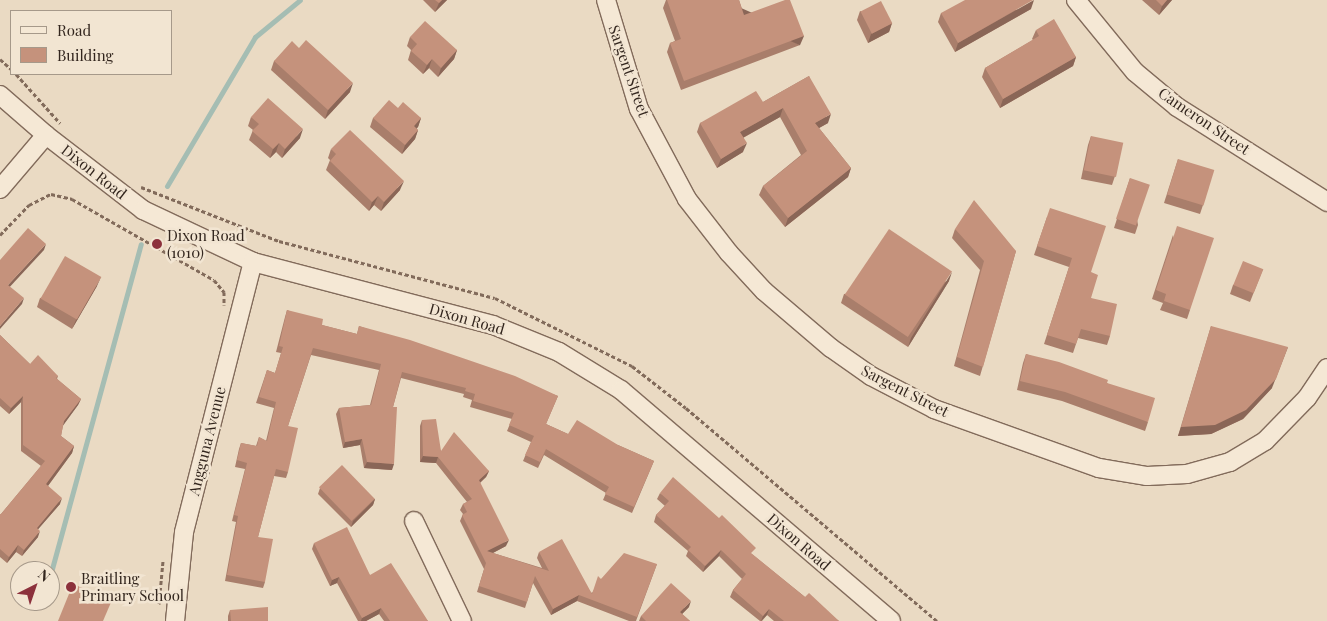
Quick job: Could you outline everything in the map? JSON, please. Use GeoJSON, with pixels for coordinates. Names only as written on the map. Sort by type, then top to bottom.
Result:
{"type":"FeatureCollection","features":[{"type":"Feature","properties":{"kind":"street","name":"Sargent Street"},"geometry":{"type":"LineString","coordinates":[[606,0],[639,109],[687,199],[729,253],[764,291],[808,330],[871,376],[926,405],[1099,468],[1147,476],[1187,474],[1230,462],[1265,441],[1307,398],[1327,368]]}},
{"type":"Feature","properties":{"kind":"street","name":"Cameron Street"},"geometry":{"type":"LineString","coordinates":[[1076,0],[1135,72],[1177,107],[1327,202]]}},
{"type":"Feature","properties":{"kind":"street","name":"Dixon Road"},"geometry":{"type":"LineString","coordinates":[[0,95],[46,136],[143,210],[253,262],[493,325],[559,352],[621,390],[891,621]]}},
{"type":"Feature","properties":{"kind":"street"},"geometry":{"type":"LineString","coordinates":[[0,189],[46,136]]}},
{"type":"Feature","properties":{"kind":"street","name":"Angguna Avenue"},"geometry":{"type":"LineString","coordinates":[[175,621],[184,532],[253,262]]}},
{"type":"Feature","properties":{"kind":"street"},"geometry":{"type":"LineString","coordinates":[[414,521],[462,621]]}},
{"type":"Feature","properties":{"kind":"path"},"geometry":{"type":"LineString","coordinates":[[0,59],[10,68]]}},
{"type":"Feature","properties":{"kind":"path"},"geometry":{"type":"LineString","coordinates":[[0,235],[29,205],[51,194],[72,199],[214,280],[224,292],[224,309]]}},
{"type":"Feature","properties":{"kind":"path"},"geometry":{"type":"LineString","coordinates":[[160,612],[164,556]]}},
{"type":"Feature","properties":{"kind":"building"},"geometry":{"type":"Polygon","coordinates":[[[667,0],[739,0],[744,15],[785,0],[790,0],[804,36],[684,81],[670,43],[681,39],[667,0]]]}},
{"type":"Feature","properties":{"kind":"building"},"geometry":{"type":"Polygon","coordinates":[[[965,0],[1033,0],[958,43],[941,13],[965,0]]]}},
{"type":"Feature","properties":{"kind":"building"},"geometry":{"type":"Polygon","coordinates":[[[1156,0],[1167,0],[1162,6],[1156,0]]]}},
{"type":"Feature","properties":{"kind":"building"},"geometry":{"type":"Polygon","coordinates":[[[881,1],[892,23],[872,34],[861,11],[881,1]]]}},
{"type":"Feature","properties":{"kind":"building"},"geometry":{"type":"Polygon","coordinates":[[[1054,19],[1076,57],[1003,99],[985,68],[1039,36],[1036,30],[1054,19]]]}},
{"type":"Feature","properties":{"kind":"building"},"geometry":{"type":"Polygon","coordinates":[[[425,21],[457,50],[441,68],[432,59],[427,65],[411,51],[417,44],[410,37],[425,21]]]}},
{"type":"Feature","properties":{"kind":"building"},"geometry":{"type":"Polygon","coordinates":[[[306,40],[353,83],[328,110],[274,61],[292,41],[299,48],[306,40]]]}},
{"type":"Feature","properties":{"kind":"building"},"geometry":{"type":"Polygon","coordinates":[[[809,76],[831,114],[815,123],[851,168],[788,218],[763,186],[807,151],[783,108],[740,132],[747,143],[721,159],[700,123],[756,91],[763,102],[809,76]]]}},
{"type":"Feature","properties":{"kind":"building"},"geometry":{"type":"Polygon","coordinates":[[[268,98],[303,129],[285,149],[279,143],[273,149],[252,131],[259,124],[251,117],[268,98]]]}},
{"type":"Feature","properties":{"kind":"building"},"geometry":{"type":"Polygon","coordinates":[[[389,100],[398,108],[403,102],[421,118],[414,126],[418,130],[405,145],[373,118],[389,100]]]}},
{"type":"Feature","properties":{"kind":"building"},"geometry":{"type":"Polygon","coordinates":[[[350,130],[404,181],[384,202],[378,196],[372,202],[330,161],[336,154],[331,149],[350,130]]]}},
{"type":"Feature","properties":{"kind":"building"},"geometry":{"type":"Polygon","coordinates":[[[1091,136],[1123,143],[1116,177],[1084,170],[1091,136]]]}},
{"type":"Feature","properties":{"kind":"building"},"geometry":{"type":"Polygon","coordinates":[[[1178,159],[1214,170],[1204,205],[1167,194],[1178,159]]]}},
{"type":"Feature","properties":{"kind":"building"},"geometry":{"type":"Polygon","coordinates":[[[1130,178],[1150,185],[1136,225],[1116,219],[1130,178]]]}},
{"type":"Feature","properties":{"kind":"building"},"geometry":{"type":"Polygon","coordinates":[[[974,200],[1016,251],[983,367],[957,357],[984,261],[955,229],[974,200]]]}},
{"type":"Feature","properties":{"kind":"building"},"geometry":{"type":"Polygon","coordinates":[[[1050,208],[1106,226],[1091,272],[1098,275],[1091,298],[1117,304],[1110,336],[1081,329],[1076,344],[1047,335],[1072,258],[1037,246],[1050,208]]]}},
{"type":"Feature","properties":{"kind":"building"},"geometry":{"type":"Polygon","coordinates":[[[1177,226],[1214,238],[1190,310],[1164,301],[1166,294],[1156,290],[1177,226]]]}},
{"type":"Feature","properties":{"kind":"building"},"geometry":{"type":"Polygon","coordinates":[[[28,228],[46,244],[8,285],[24,298],[0,326],[0,260],[28,228]]]}},
{"type":"Feature","properties":{"kind":"building"},"geometry":{"type":"Polygon","coordinates":[[[889,229],[952,271],[908,337],[845,294],[889,229]]]}},
{"type":"Feature","properties":{"kind":"building"},"geometry":{"type":"Polygon","coordinates":[[[65,256],[101,277],[77,319],[41,298],[65,256]]]}},
{"type":"Feature","properties":{"kind":"building"},"geometry":{"type":"Polygon","coordinates":[[[1243,261],[1263,269],[1254,293],[1233,285],[1243,261]]]}},
{"type":"Feature","properties":{"kind":"building"},"geometry":{"type":"Polygon","coordinates":[[[287,310],[323,319],[322,325],[357,334],[359,326],[410,340],[515,376],[558,396],[546,424],[568,434],[577,420],[618,445],[654,461],[634,507],[605,494],[609,487],[546,449],[540,462],[525,455],[534,436],[509,425],[514,413],[473,401],[475,394],[465,391],[466,388],[402,372],[393,407],[397,407],[394,464],[367,462],[362,439],[345,442],[339,408],[371,405],[381,364],[313,348],[288,426],[298,428],[288,472],[276,469],[258,537],[273,539],[265,582],[227,575],[238,516],[234,515],[247,463],[237,460],[241,443],[257,446],[259,437],[267,441],[276,402],[259,397],[267,370],[275,373],[283,347],[279,346],[287,310]]]}},
{"type":"Feature","properties":{"kind":"building"},"geometry":{"type":"Polygon","coordinates":[[[1211,326],[1288,347],[1276,379],[1246,410],[1215,425],[1181,427],[1211,326]]]}},
{"type":"Feature","properties":{"kind":"building"},"geometry":{"type":"Polygon","coordinates":[[[0,335],[30,364],[38,355],[58,376],[56,378],[81,399],[64,421],[61,436],[74,446],[46,484],[62,498],[37,528],[40,531],[24,550],[18,545],[9,557],[0,549],[0,514],[45,461],[23,445],[23,396],[11,408],[0,398],[0,335]]]}},
{"type":"Feature","properties":{"kind":"building"},"geometry":{"type":"Polygon","coordinates":[[[1026,354],[1059,362],[1108,380],[1107,383],[1155,398],[1148,422],[1065,392],[1020,381],[1026,354]]]}},
{"type":"Feature","properties":{"kind":"building"},"geometry":{"type":"Polygon","coordinates":[[[436,419],[441,451],[454,432],[489,471],[479,480],[509,540],[487,551],[549,571],[539,552],[562,539],[592,594],[598,576],[601,579],[624,553],[657,564],[637,617],[579,595],[553,609],[535,576],[527,602],[479,586],[486,563],[462,515],[467,512],[463,504],[472,499],[438,457],[423,456],[422,420],[436,419]]]}},
{"type":"Feature","properties":{"kind":"building"},"geometry":{"type":"Polygon","coordinates":[[[342,465],[375,499],[352,521],[319,487],[342,465]]]}},
{"type":"Feature","properties":{"kind":"building"},"geometry":{"type":"Polygon","coordinates":[[[673,477],[719,518],[722,515],[756,548],[751,553],[805,597],[809,593],[839,621],[784,621],[769,609],[763,616],[733,590],[746,574],[721,550],[705,566],[688,550],[691,547],[656,515],[669,501],[660,493],[673,477]]]}},
{"type":"Feature","properties":{"kind":"building"},"geometry":{"type":"Polygon","coordinates":[[[347,527],[370,575],[391,563],[428,621],[390,621],[381,608],[362,618],[339,577],[332,580],[314,543],[347,527]]]}},
{"type":"Feature","properties":{"kind":"building"},"geometry":{"type":"Polygon","coordinates":[[[671,583],[691,601],[680,612],[690,621],[646,621],[641,616],[671,583]]]}},
{"type":"Feature","properties":{"kind":"building"},"geometry":{"type":"Polygon","coordinates":[[[73,584],[112,600],[103,621],[58,621],[73,584]]]}},
{"type":"Feature","properties":{"kind":"building"},"geometry":{"type":"Polygon","coordinates":[[[268,607],[268,621],[231,621],[230,610],[268,607]]]}},
{"type":"Feature","properties":{"kind":"waterway"},"geometry":{"type":"LineString","coordinates":[[167,186],[255,37],[300,0]]}},
{"type":"Feature","properties":{"kind":"waterway"},"geometry":{"type":"LineString","coordinates":[[54,561],[141,244]]}},
{"type":"Feature","properties":{"kind":"place","name":"Dixon Road (1010)"},"geometry":{"type":"Point","coordinates":[157,244]}},
{"type":"Feature","properties":{"kind":"place","name":"Braitling Primary School"},"geometry":{"type":"Point","coordinates":[71,587]}}]}
